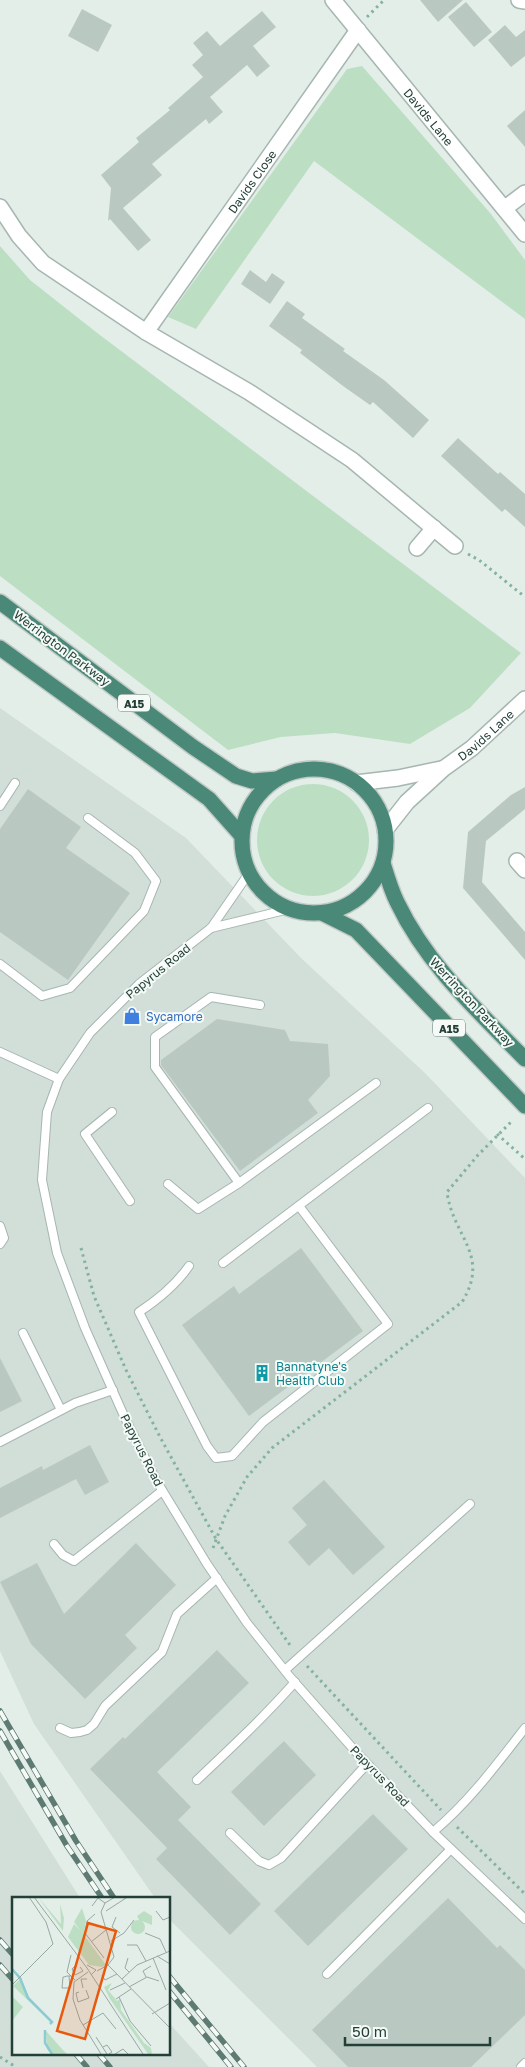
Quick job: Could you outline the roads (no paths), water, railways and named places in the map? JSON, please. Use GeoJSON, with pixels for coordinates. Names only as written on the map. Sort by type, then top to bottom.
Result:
{"type":"FeatureCollection","features":[{"type":"Feature","properties":{"kind":"highway","name":"Werrington Parkway"},"geometry":{"type":"LineString","coordinates":[[0,602],[193,747],[236,776],[252,781],[277,779]]}},
{"type":"Feature","properties":{"kind":"highway","name":"A15"},"geometry":{"type":"LineString","coordinates":[[0,648],[209,800],[241,835]]}},
{"type":"Feature","properties":{"kind":"highway"},"geometry":{"type":"LineString","coordinates":[[317,769],[338,773],[356,782],[370,796],[380,812],[385,830],[386,846],[382,862],[374,881],[360,896],[342,907],[322,913],[306,913],[289,909],[273,901],[259,888],[249,873],[243,855],[241,835],[245,818],[252,803],[263,790],[277,779],[296,771],[317,769]]}},
{"type":"Feature","properties":{"kind":"highway","name":"Werrington Parkway"},"geometry":{"type":"LineString","coordinates":[[382,862],[396,902],[425,951],[442,973],[525,1060]]}},
{"type":"Feature","properties":{"kind":"highway","name":"A15"},"geometry":{"type":"LineString","coordinates":[[322,913],[356,930],[525,1106]]}},
{"type":"Feature","properties":{"kind":"street","name":"Davids Lane"},"geometry":{"type":"LineString","coordinates":[[333,0],[525,234]]}},
{"type":"Feature","properties":{"kind":"street"},"geometry":{"type":"LineString","coordinates":[[519,0],[525,1]]}},
{"type":"Feature","properties":{"kind":"street","name":"Davids Close"},"geometry":{"type":"LineString","coordinates":[[146,332],[358,30]]}},
{"type":"Feature","properties":{"kind":"street"},"geometry":{"type":"LineString","coordinates":[[505,208],[525,193]]}},
{"type":"Feature","properties":{"kind":"street"},"geometry":{"type":"LineString","coordinates":[[0,207],[19,236],[43,263],[146,332],[249,392],[352,460],[455,546]]}},
{"type":"Feature","properties":{"kind":"street"},"geometry":{"type":"LineString","coordinates":[[417,548],[434,528]]}},
{"type":"Feature","properties":{"kind":"street","name":"Davids Lane"},"geometry":{"type":"LineString","coordinates":[[385,830],[407,802],[442,768],[472,748],[525,699]]}},
{"type":"Feature","properties":{"kind":"street","name":"Davids Lane"},"geometry":{"type":"LineString","coordinates":[[356,782],[398,778],[442,768]]}},
{"type":"Feature","properties":{"kind":"lane"},"geometry":{"type":"LineString","coordinates":[[0,806],[15,783]]}},
{"type":"Feature","properties":{"kind":"lane"},"geometry":{"type":"LineString","coordinates":[[0,964],[42,996],[70,988],[144,911],[156,881],[135,854],[88,818]]}},
{"type":"Feature","properties":{"kind":"lane","name":"Papyrus Road"},"geometry":{"type":"LineString","coordinates":[[249,873],[211,928],[139,984],[90,1033],[59,1079],[47,1112],[42,1180],[57,1253],[85,1328],[162,1491],[247,1623],[295,1682],[367,1764],[433,1832],[525,1919]]}},
{"type":"Feature","properties":{"kind":"lane","name":"Papyrus Road"},"geometry":{"type":"LineString","coordinates":[[211,928],[289,909]]}},
{"type":"Feature","properties":{"kind":"lane"},"geometry":{"type":"LineString","coordinates":[[238,1183],[155,1067],[155,1037],[211,997],[260,1004]]}},
{"type":"Feature","properties":{"kind":"lane"},"geometry":{"type":"LineString","coordinates":[[0,1052],[59,1079]]}},
{"type":"Feature","properties":{"kind":"lane"},"geometry":{"type":"LineString","coordinates":[[168,1184],[198,1208],[238,1183],[376,1083]]}},
{"type":"Feature","properties":{"kind":"lane"},"geometry":{"type":"LineString","coordinates":[[223,1263],[428,1108]]}},
{"type":"Feature","properties":{"kind":"lane"},"geometry":{"type":"LineString","coordinates":[[112,1112],[84,1134],[130,1201]]}},
{"type":"Feature","properties":{"kind":"lane"},"geometry":{"type":"LineString","coordinates":[[189,1266],[178,1282],[160,1299],[139,1312],[207,1446],[216,1458],[232,1456],[263,1422],[388,1324],[299,1206]]}},
{"type":"Feature","properties":{"kind":"lane"},"geometry":{"type":"LineString","coordinates":[[0,1226],[4,1238],[0,1244]]}},
{"type":"Feature","properties":{"kind":"lane"},"geometry":{"type":"LineString","coordinates":[[23,1333],[60,1410]]}},
{"type":"Feature","properties":{"kind":"lane"},"geometry":{"type":"LineString","coordinates":[[0,1442],[75,1403],[113,1390]]}},
{"type":"Feature","properties":{"kind":"lane"},"geometry":{"type":"LineString","coordinates":[[54,1544],[63,1555],[74,1561],[162,1491]]}},
{"type":"Feature","properties":{"kind":"lane"},"geometry":{"type":"LineString","coordinates":[[285,1670],[470,1504]]}},
{"type":"Feature","properties":{"kind":"lane"},"geometry":{"type":"LineString","coordinates":[[60,1728],[72,1733],[87,1730],[94,1724],[105,1706],[162,1652],[177,1614],[217,1578]]}},
{"type":"Feature","properties":{"kind":"lane"},"geometry":{"type":"LineString","coordinates":[[197,1780],[235,1747],[295,1682]]}},
{"type":"Feature","properties":{"kind":"lane"},"geometry":{"type":"LineString","coordinates":[[433,1832],[449,1818],[490,1772],[525,1728]]}},
{"type":"Feature","properties":{"kind":"lane"},"geometry":{"type":"LineString","coordinates":[[230,1834],[259,1860],[268,1865],[281,1858],[367,1764]]}},
{"type":"Feature","properties":{"kind":"lane"},"geometry":{"type":"LineString","coordinates":[[327,1974],[452,1849]]}},
{"type":"Feature","properties":{"kind":"lane"},"geometry":{"type":"LineString","coordinates":[[521,2067],[525,2063]]}},
{"type":"Feature","properties":{"kind":"railway"},"geometry":{"type":"LineString","coordinates":[[0,1711],[76,1841],[113,1897]]}},
{"type":"Feature","properties":{"kind":"railway"},"geometry":{"type":"LineString","coordinates":[[0,1731],[67,1846],[101,1897]]}},
{"type":"Feature","properties":{"kind":"railway"},"geometry":{"type":"LineString","coordinates":[[0,1940],[12,1954]]}},
{"type":"Feature","properties":{"kind":"railway"},"geometry":{"type":"LineString","coordinates":[[0,1965],[12,1979]]}},
{"type":"Feature","properties":{"kind":"railway"},"geometry":{"type":"LineString","coordinates":[[170,1977],[244,2067]]}},
{"type":"Feature","properties":{"kind":"railway"},"geometry":{"type":"LineString","coordinates":[[170,1992],[231,2067]]}},
{"type":"Feature","properties":{"kind":"railway"},"geometry":{"type":"LineString","coordinates":[[76,2054],[87,2067]]}},
{"type":"Feature","properties":{"kind":"railway"},"geometry":{"type":"LineString","coordinates":[[99,2054],[110,2067]]}},
{"type":"Feature","properties":{"kind":"place","name":"Sycamore"},"geometry":{"type":"Point","coordinates":[132,1016]}},
{"type":"Feature","properties":{"kind":"place","name":"Bannatyne's Health Club"},"geometry":{"type":"Point","coordinates":[262,1373]}}]}
